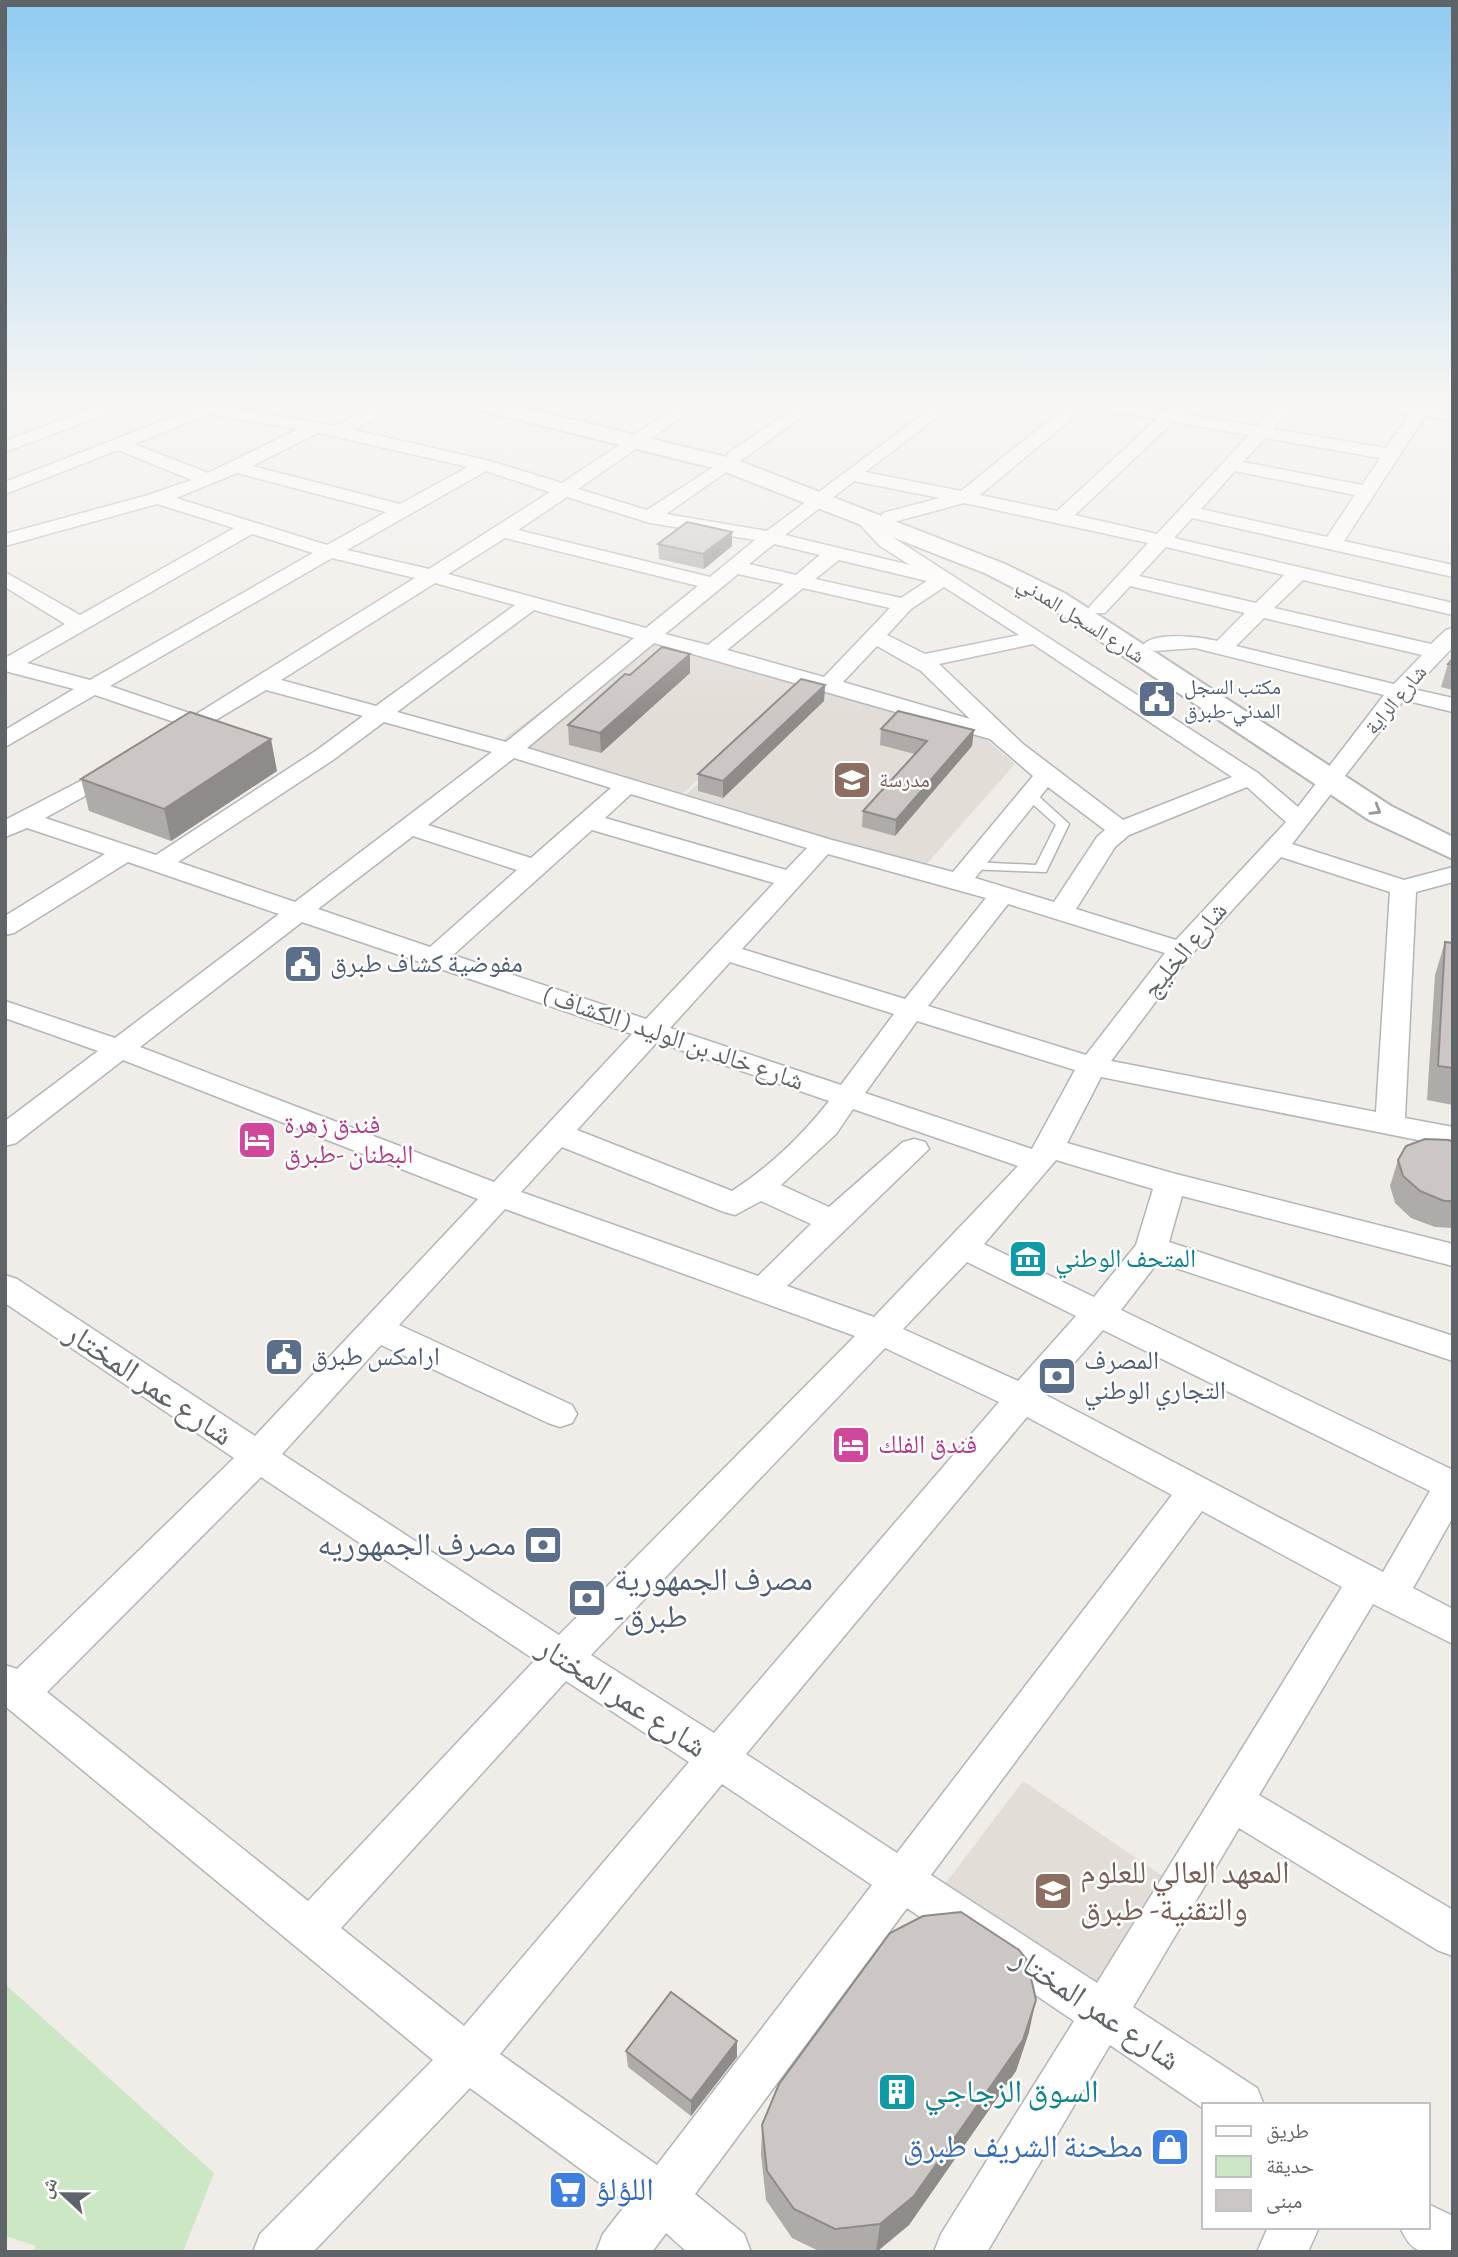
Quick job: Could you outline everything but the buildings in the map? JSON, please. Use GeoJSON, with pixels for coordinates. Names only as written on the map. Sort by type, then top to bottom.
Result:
{"type":"FeatureCollection","features":[{"type":"Feature","properties":{"kind":"street"},"geometry":{"type":"LineString","coordinates":[[5,540],[34,529],[120,507]]}},
{"type":"Feature","properties":{"kind":"street"},"geometry":{"type":"LineString","coordinates":[[188,507],[327,551],[429,575],[829,685],[1000,736]]}},
{"type":"Feature","properties":{"kind":"street"},"geometry":{"type":"LineString","coordinates":[[393,507],[404,510]]}},
{"type":"Feature","properties":{"kind":"street"},"geometry":{"type":"LineString","coordinates":[[5,740],[180,635],[409,507]]}},
{"type":"Feature","properties":{"kind":"street"},"geometry":{"type":"LineString","coordinates":[[17,825],[198,723],[540,507]]}},
{"type":"Feature","properties":{"kind":"street"},"geometry":{"type":"LineString","coordinates":[[618,507],[650,517],[771,537],[940,578]]}},
{"type":"Feature","properties":{"kind":"street"},"geometry":{"type":"LineString","coordinates":[[650,517],[664,507]]}},
{"type":"Feature","properties":{"kind":"street"},"geometry":{"type":"LineString","coordinates":[[5,1136],[510,750],[646,636],[715,584],[808,507]]}},
{"type":"Feature","properties":{"kind":"street","name":"شارع السجل المدني"},"geometry":{"type":"LineString","coordinates":[[846,507],[996,569],[1057,600],[1336,774],[1453,830]]}},
{"type":"Feature","properties":{"kind":"street","name":"شارع السجل المدني"},"geometry":{"type":"LineString","coordinates":[[861,507],[1000,558],[1098,609],[1154,645],[1336,774],[1380,813],[1453,849]]}},
{"type":"Feature","properties":{"kind":"street"},"geometry":{"type":"LineString","coordinates":[[890,517],[927,507]]}},
{"type":"Feature","properties":{"kind":"street"},"geometry":{"type":"LineString","coordinates":[[1015,507],[1453,608]]}},
{"type":"Feature","properties":{"kind":"street"},"geometry":{"type":"LineString","coordinates":[[1061,517],[1071,507]]}},
{"type":"Feature","properties":{"kind":"street"},"geometry":{"type":"LineString","coordinates":[[1098,609],[1194,507]]}},
{"type":"Feature","properties":{"kind":"street"},"geometry":{"type":"LineString","coordinates":[[1332,544],[1355,507]]}},
{"type":"Feature","properties":{"kind":"street"},"geometry":{"type":"LineString","coordinates":[[1190,512],[1453,571]]}},
{"type":"Feature","properties":{"kind":"street"},"geometry":{"type":"LineString","coordinates":[[859,514],[875,533],[940,578],[1037,637],[1250,778],[1274,796],[1299,822]]}},
{"type":"Feature","properties":{"kind":"street"},"geometry":{"type":"LineString","coordinates":[[5,517],[34,529]]}},
{"type":"Feature","properties":{"kind":"street"},"geometry":{"type":"LineString","coordinates":[[6,664],[251,526]]}},
{"type":"Feature","properties":{"kind":"street"},"geometry":{"type":"LineString","coordinates":[[502,532],[715,584]]}},
{"type":"Feature","properties":{"kind":"street"},"geometry":{"type":"LineString","coordinates":[[710,653],[835,553]]}},
{"type":"Feature","properties":{"kind":"street"},"geometry":{"type":"LineString","coordinates":[[735,566],[904,605]]}},
{"type":"Feature","properties":{"kind":"street"},"geometry":{"type":"LineString","coordinates":[[1222,648],[1299,572]]}},
{"type":"Feature","properties":{"kind":"street"},"geometry":{"type":"LineString","coordinates":[[5,578],[78,623]]}},
{"type":"Feature","properties":{"kind":"street"},"geometry":{"type":"LineString","coordinates":[[829,685],[876,638],[904,605],[931,589],[940,578]]}},
{"type":"Feature","properties":{"kind":"street"},"geometry":{"type":"LineString","coordinates":[[1125,579],[1437,652]]}},
{"type":"Feature","properties":{"kind":"street"},"geometry":{"type":"LineString","coordinates":[[159,864],[325,755],[529,604]]}},
{"type":"Feature","properties":{"kind":"street"},"geometry":{"type":"LineString","coordinates":[[1286,665],[1319,624]]}},
{"type":"Feature","properties":{"kind":"street","name":"شارع الراية"},"geometry":{"type":"LineString","coordinates":[[1336,774],[1398,692],[1453,634]]}},
{"type":"Feature","properties":{"kind":"street"},"geometry":{"type":"LineString","coordinates":[[922,661],[1037,637]]}},
{"type":"Feature","properties":{"kind":"street"},"geometry":{"type":"LineString","coordinates":[[876,638],[901,646],[922,661],[956,689],[1000,736],[1120,830]]}},
{"type":"Feature","properties":{"kind":"street"},"geometry":{"type":"LineString","coordinates":[[1154,645],[1187,642],[1222,648],[1453,705]]}},
{"type":"Feature","properties":{"kind":"street"},"geometry":{"type":"LineString","coordinates":[[6,664],[95,688],[198,723]]}},
{"type":"Feature","properties":{"kind":"street"},"geometry":{"type":"LineString","coordinates":[[263,682],[510,750],[823,845],[965,874],[1002,895],[1181,950]]}},
{"type":"Feature","properties":{"kind":"street"},"geometry":{"type":"LineString","coordinates":[[965,874],[1047,774]]}},
{"type":"Feature","properties":{"kind":"street","name":"شارع الخليج"},"geometry":{"type":"LineString","coordinates":[[309,1931],[561,1659],[963,1247],[1044,1155],[1092,1066],[1181,950],[1299,822],[1336,774]]}},
{"type":"Feature","properties":{"kind":"street"},"geometry":{"type":"LineString","coordinates":[[1060,913],[1106,842],[1120,830],[1250,778]]}},
{"type":"Feature","properties":{"kind":"street"},"geometry":{"type":"LineString","coordinates":[[435,957],[628,785]]}},
{"type":"Feature","properties":{"kind":"street"},"geometry":{"type":"LineString","coordinates":[[587,821],[788,879]]}},
{"type":"Feature","properties":{"kind":"street","name":"شارع خالد بن الوليد ( الكشاف )"},"geometry":{"type":"LineString","coordinates":[[17,825],[159,864],[849,1097],[1044,1155],[1453,1255]]}},
{"type":"Feature","properties":{"kind":"street"},"geometry":{"type":"LineString","coordinates":[[411,827],[535,868]]}},
{"type":"Feature","properties":{"kind":"street"},"geometry":{"type":"LineString","coordinates":[[726,2252],[663,2199],[467,2058],[12,1688],[258,1457],[725,952],[788,879],[823,845]]}},
{"type":"Feature","properties":{"kind":"street"},"geometry":{"type":"LineString","coordinates":[[1276,847],[1403,888],[1453,874]]}},
{"type":"Feature","properties":{"kind":"street"},"geometry":{"type":"LineString","coordinates":[[5,928],[125,853]]}},
{"type":"Feature","properties":{"kind":"street"},"geometry":{"type":"LineString","coordinates":[[1390,1126],[1403,888]]}},
{"type":"Feature","properties":{"kind":"street"},"geometry":{"type":"LineString","coordinates":[[555,1133],[736,1204],[759,1188],[825,1127],[911,1010],[1002,895]]}},
{"type":"Feature","properties":{"kind":"street"},"geometry":{"type":"LineString","coordinates":[[725,952],[1092,1066],[1453,1138]]}},
{"type":"Feature","properties":{"kind":"street"},"geometry":{"type":"LineString","coordinates":[[5,1036],[18,1015],[117,1048],[498,1195],[880,1332],[1024,1399],[1453,1628]]}},
{"type":"Feature","properties":{"kind":"street"},"geometry":{"type":"LineString","coordinates":[[763,1290],[833,1221],[914,1149]]}},
{"type":"Feature","properties":{"kind":"street"},"geometry":{"type":"LineString","coordinates":[[278,2252],[467,2058],[955,1475],[1024,1399],[1097,1312],[1150,1248],[1170,1184]]}},
{"type":"Feature","properties":{"kind":"street"},"geometry":{"type":"LineString","coordinates":[[759,1188],[833,1221]]}},
{"type":"Feature","properties":{"kind":"street"},"geometry":{"type":"LineString","coordinates":[[959,2252],[1233,1802],[1378,1588],[1452,1485],[963,1247]]}},
{"type":"Feature","properties":{"kind":"street"},"geometry":{"type":"LineString","coordinates":[[1150,1248],[1453,1349]]}},
{"type":"Feature","properties":{"kind":"street","name":"شارع عمر المختار"},"geometry":{"type":"LineString","coordinates":[[5,1287],[561,1659],[719,1759],[1237,2103]]}},
{"type":"Feature","properties":{"kind":"street"},"geometry":{"type":"LineString","coordinates":[[376,1329],[490,1379],[559,1414]]}},
{"type":"Feature","properties":{"kind":"street"},"geometry":{"type":"LineString","coordinates":[[621,2252],[1196,1491]]}},
{"type":"Feature","properties":{"kind":"street"},"geometry":{"type":"LineString","coordinates":[[1233,1802],[1453,1935]]}},
{"type":"Feature","properties":{"kind":"street"},"geometry":{"type":"LineString","coordinates":[[1282,2252],[1293,2229]]}},
{"type":"Feature","properties":{"kind":"street"},"geometry":{"type":"LineString","coordinates":[[1428,2229],[1453,2245]]}},
{"type":"Feature","properties":{"kind":"lane"},"geometry":{"type":"LineString","coordinates":[[965,874],[1041,869],[1063,824],[1031,796]]}},
{"type":"Feature","properties":{"kind":"shaded area"},"geometry":{"type":"Polygon","coordinates":[[[651,630],[705,658],[806,682],[682,794],[626,777],[491,748],[651,630]]]}},
{"type":"Feature","properties":{"kind":"shaded area","name":"مدرسة"},"geometry":{"type":"Polygon","coordinates":[[[806,686],[981,735],[1015,764],[923,868],[684,796],[806,686]]]}},
{"type":"Feature","properties":{"kind":"shaded area","name":"المعهد العالي للعلوم والتقنية- طبرق"},"geometry":{"type":"Polygon","coordinates":[[[1023,1781],[1173,1883],[1086,2012],[933,1900],[1023,1781]]]}},
{"type":"Feature","properties":{"kind":"green space"},"geometry":{"type":"Polygon","coordinates":[[[5,1984],[214,2173],[183,2252],[33,2252],[36,2246],[5,2236],[5,1984]]]}},
{"type":"Feature","properties":{"kind":"place","name":"مكتب السجل المدني-طبرق"},"geometry":{"type":"Point","coordinates":[1157,699]}},
{"type":"Feature","properties":{"kind":"place","name":"مدرسة"},"geometry":{"type":"Point","coordinates":[852,780]}},
{"type":"Feature","properties":{"kind":"place","name":"مفوضية كشاف طبرق"},"geometry":{"type":"Point","coordinates":[303,964]}},
{"type":"Feature","properties":{"kind":"place","name":"فندق زهرة البطنان -طبرق"},"geometry":{"type":"Point","coordinates":[257,1140]}},
{"type":"Feature","properties":{"kind":"place","name":"المتحف الوطني"},"geometry":{"type":"Point","coordinates":[1028,1259]}},
{"type":"Feature","properties":{"kind":"place","name":"ارامكس طبرق"},"geometry":{"type":"Point","coordinates":[284,1357]}},
{"type":"Feature","properties":{"kind":"place","name":"المصرف التجاري الوطني"},"geometry":{"type":"Point","coordinates":[1057,1376]}},
{"type":"Feature","properties":{"kind":"place","name":"فندق الفلك"},"geometry":{"type":"Point","coordinates":[851,1445]}},
{"type":"Feature","properties":{"kind":"place","name":"مصرف الجمهوريه"},"geometry":{"type":"Point","coordinates":[543,1545]}},
{"type":"Feature","properties":{"kind":"place","name":"مصرف الجمهورية -طبرق"},"geometry":{"type":"Point","coordinates":[587,1598]}},
{"type":"Feature","properties":{"kind":"place","name":"المعهد العالي للعلوم والتقنية- طبرق"},"geometry":{"type":"Point","coordinates":[1053,1891]}},
{"type":"Feature","properties":{"kind":"place","name":"السوق الزجاجي"},"geometry":{"type":"Point","coordinates":[897,2092]}},
{"type":"Feature","properties":{"kind":"place","name":"مطحنة الشريف طبرق"},"geometry":{"type":"Point","coordinates":[1170,2147]}},
{"type":"Feature","properties":{"kind":"place","name":"اللؤلؤ"},"geometry":{"type":"Point","coordinates":[568,2190]}}]}
